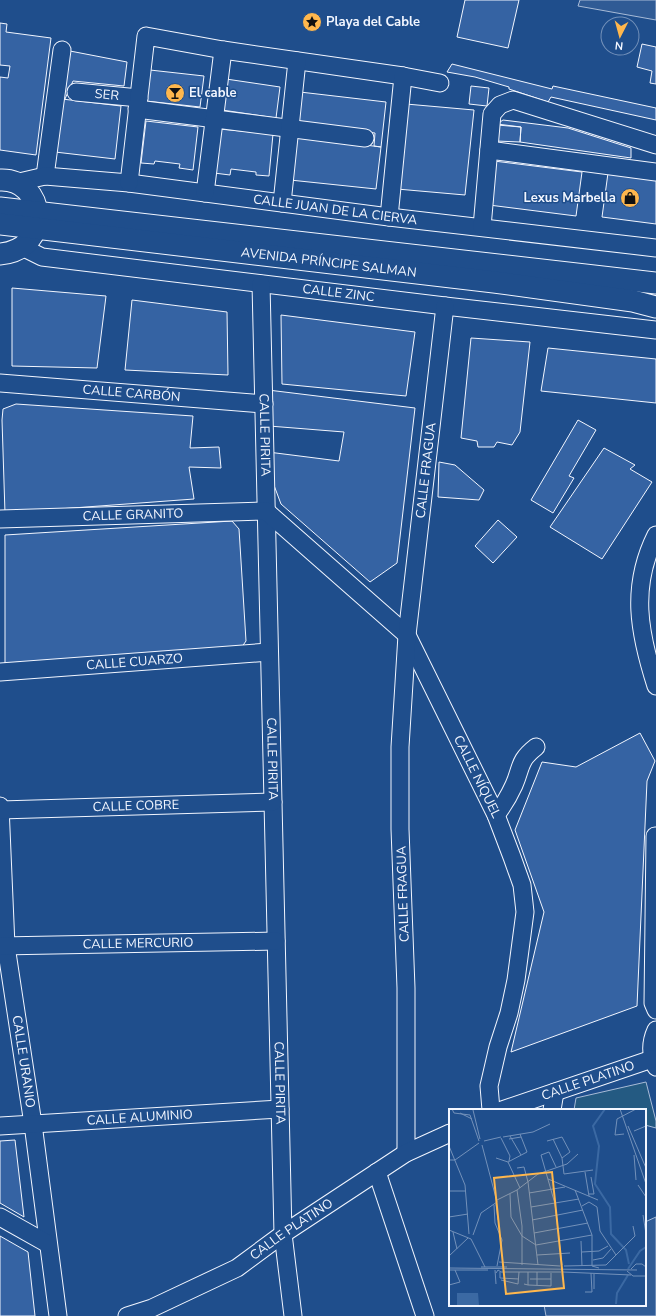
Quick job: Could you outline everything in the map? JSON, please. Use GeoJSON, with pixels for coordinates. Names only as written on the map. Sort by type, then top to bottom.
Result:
{"type":"FeatureCollection","features":[{"type":"Feature","properties":{"kind":"main road"},"geometry":{"type":"LineString","coordinates":[[0,254],[10,253],[22,247],[31,239],[37,220],[35,203],[30,195],[24,188],[8,181]]}},
{"type":"Feature","properties":{"kind":"main road","name":"AVENIDA PRÍNCIPE SALMAN"},"geometry":{"type":"LineString","coordinates":[[0,208],[37,220],[633,301],[656,307]]}},
{"type":"Feature","properties":{"kind":"main road","name":"AVENIDA PRÍNCIPE SALMAN"},"geometry":{"type":"LineString","coordinates":[[0,224],[37,220],[656,283]]}},
{"type":"Feature","properties":{"kind":"street"},"geometry":{"type":"LineString","coordinates":[[129,183],[146,36],[223,50],[403,76],[440,83]]}},
{"type":"Feature","properties":{"kind":"street"},"geometry":{"type":"LineString","coordinates":[[45,176],[62,50]]}},
{"type":"Feature","properties":{"kind":"street"},"geometry":{"type":"LineString","coordinates":[[205,193],[223,50]]}},
{"type":"Feature","properties":{"kind":"street"},"geometry":{"type":"LineString","coordinates":[[282,203],[297,61]]}},
{"type":"Feature","properties":{"kind":"street"},"geometry":{"type":"LineString","coordinates":[[389,217],[403,76]]}},
{"type":"Feature","properties":{"kind":"street","name":"SER"},"geometry":{"type":"LineString","coordinates":[[76,92],[214,118],[365,138]]}},
{"type":"Feature","properties":{"kind":"street"},"geometry":{"type":"LineString","coordinates":[[482,227],[492,114],[500,105],[513,100],[656,145]]}},
{"type":"Feature","properties":{"kind":"street"},"geometry":{"type":"LineString","coordinates":[[489,150],[656,172]]}},
{"type":"Feature","properties":{"kind":"street","name":"CALLE JUAN DE LA CIERVA"},"geometry":{"type":"LineString","coordinates":[[8,181],[45,176],[129,183],[389,217],[656,248]]}},
{"type":"Feature","properties":{"kind":"street","name":"CALLE ZINC"},"geometry":{"type":"LineString","coordinates":[[22,247],[42,257],[656,330]]}},
{"type":"Feature","properties":{"kind":"street","name":"CALLE PIRITA"},"geometry":{"type":"LineString","coordinates":[[261,284],[283,1234],[293,1316]]}},
{"type":"Feature","properties":{"kind":"street","name":"CALLE FRAGUA"},"geometry":{"type":"LineString","coordinates":[[406,1153],[406,988],[400,829],[400,762],[408,634],[445,306]]}},
{"type":"Feature","properties":{"kind":"street","name":"CALLE CARBÓN"},"geometry":{"type":"LineString","coordinates":[[0,383],[264,404]]}},
{"type":"Feature","properties":{"kind":"street","name":"CALLE NÍQUEL"},"geometry":{"type":"LineString","coordinates":[[266,511],[408,634],[496,815],[522,885],[525,912],[516,980],[509,1013],[498,1046],[489,1086],[492,1109]]}},
{"type":"Feature","properties":{"kind":"street","name":"CALLE GRANITO"},"geometry":{"type":"LineString","coordinates":[[0,519],[266,511]]}},
{"type":"Feature","properties":{"kind":"street"},"geometry":{"type":"LineString","coordinates":[[656,535],[644,568],[640,619],[644,647],[656,686]]}},
{"type":"Feature","properties":{"kind":"street","name":"CALLE CUARZO"},"geometry":{"type":"LineString","coordinates":[[0,672],[269,652]]}},
{"type":"Feature","properties":{"kind":"street"},"geometry":{"type":"LineString","coordinates":[[496,815],[505,802],[514,784],[526,754],[536,747]]}},
{"type":"Feature","properties":{"kind":"street","name":"CALLE COBRE"},"geometry":{"type":"LineString","coordinates":[[0,810],[273,802]]}},
{"type":"Feature","properties":{"kind":"street","name":"CALLE URANIO"},"geometry":{"type":"LineString","coordinates":[[0,806],[3,946],[33,1124],[58,1316]]}},
{"type":"Feature","properties":{"kind":"street"},"geometry":{"type":"LineString","coordinates":[[655,836],[653,1004],[656,1010]]}},
{"type":"Feature","properties":{"kind":"street","name":"CALLE MERCURIO"},"geometry":{"type":"LineString","coordinates":[[3,946],[276,941]]}},
{"type":"Feature","properties":{"kind":"street"},"geometry":{"type":"LineString","coordinates":[[654,1063],[651,1044],[656,1030]]}},
{"type":"Feature","properties":{"kind":"street","name":"CALLE PLATINO"},"geometry":{"type":"LineString","coordinates":[[512,1108],[555,1092],[654,1063]]}},
{"type":"Feature","properties":{"kind":"street"},"geometry":{"type":"LineString","coordinates":[[552,1109],[555,1092]]}},
{"type":"Feature","properties":{"kind":"street","name":"CALLE ALUMINIO"},"geometry":{"type":"LineString","coordinates":[[0,1126],[280,1109]]}},
{"type":"Feature","properties":{"kind":"street","name":"CALLE PLATINO"},"geometry":{"type":"LineString","coordinates":[[127,1316],[152,1308],[237,1268],[283,1234],[406,1153],[449,1133]]}},
{"type":"Feature","properties":{"kind":"street"},"geometry":{"type":"LineString","coordinates":[[378,1172],[426,1316]]}},
{"type":"Feature","properties":{"kind":"street"},"geometry":{"type":"LineString","coordinates":[[0,1217],[48,1244]]}},
{"type":"Feature","properties":{"kind":"shaded area"},"geometry":{"type":"Polygon","coordinates":[[[580,0],[656,0],[656,20],[640,16],[578,6],[580,0]]]}},
{"type":"Feature","properties":{"kind":"shaded area"},"geometry":{"type":"Polygon","coordinates":[[[646,1082],[656,1121],[656,1128],[646,1125],[646,1109],[574,1109],[576,1098],[646,1082]]]}},
{"type":"Feature","properties":{"kind":"shaded area"},"geometry":{"type":"Polygon","coordinates":[[[656,1217],[656,1316],[546,1316],[544,1306],[646,1306],[646,1222],[656,1217]]]}},
{"type":"Feature","properties":{"kind":"building"},"geometry":{"type":"Polygon","coordinates":[[[465,0],[519,0],[508,48],[457,37],[465,0]]]}},
{"type":"Feature","properties":{"kind":"building"},"geometry":{"type":"Polygon","coordinates":[[[0,23],[7,24],[6,32],[51,38],[36,155],[0,150],[0,77],[8,78],[10,66],[0,65],[0,23]]]}},
{"type":"Feature","properties":{"kind":"building"},"geometry":{"type":"Polygon","coordinates":[[[642,44],[656,47],[656,84],[650,83],[652,71],[637,67],[642,44]]]}},
{"type":"Feature","properties":{"kind":"building"},"geometry":{"type":"Polygon","coordinates":[[[70,51],[127,62],[124,86],[73,81],[65,99],[58,96],[66,83],[70,51]]]}},
{"type":"Feature","properties":{"kind":"building"},"geometry":{"type":"Polygon","coordinates":[[[452,64],[552,89],[553,86],[656,108],[656,120],[551,97],[548,102],[509,89],[509,87],[475,77],[447,72],[452,64]]]}},
{"type":"Feature","properties":{"kind":"building"},"geometry":{"type":"Polygon","coordinates":[[[150,70],[204,76],[200,107],[146,101],[150,70]]]}},
{"type":"Feature","properties":{"kind":"building"},"geometry":{"type":"Polygon","coordinates":[[[226,79],[280,87],[276,118],[222,110],[226,79]]]}},
{"type":"Feature","properties":{"kind":"building"},"geometry":{"type":"Polygon","coordinates":[[[471,86],[489,88],[487,106],[469,104],[471,86]]]}},
{"type":"Feature","properties":{"kind":"building"},"geometry":{"type":"Polygon","coordinates":[[[300,92],[386,102],[381,147],[374,146],[375,133],[296,124],[300,92]]]}},
{"type":"Feature","properties":{"kind":"building"},"geometry":{"type":"Polygon","coordinates":[[[62,99],[121,106],[115,159],[55,152],[62,99]]]}},
{"type":"Feature","properties":{"kind":"building"},"geometry":{"type":"Polygon","coordinates":[[[406,104],[474,110],[465,195],[397,189],[406,104]]]}},
{"type":"Feature","properties":{"kind":"building"},"geometry":{"type":"Polygon","coordinates":[[[503,120],[568,128],[631,148],[631,158],[520,142],[521,127],[497,124],[503,120]]]}},
{"type":"Feature","properties":{"kind":"building"},"geometry":{"type":"Polygon","coordinates":[[[146,121],[198,127],[193,170],[179,168],[180,164],[155,161],[154,164],[141,163],[146,121]]]}},
{"type":"Feature","properties":{"kind":"building"},"geometry":{"type":"Polygon","coordinates":[[[497,125],[521,127],[520,142],[496,141],[497,125]]]}},
{"type":"Feature","properties":{"kind":"building"},"geometry":{"type":"Polygon","coordinates":[[[219,129],[273,134],[269,176],[256,175],[256,172],[231,169],[230,175],[214,173],[219,129]]]}},
{"type":"Feature","properties":{"kind":"building"},"geometry":{"type":"Polygon","coordinates":[[[294,136],[381,147],[376,189],[290,180],[294,136]]]}},
{"type":"Feature","properties":{"kind":"building"},"geometry":{"type":"Polygon","coordinates":[[[494,161],[582,172],[576,216],[489,205],[494,161]]]}},
{"type":"Feature","properties":{"kind":"building","name":"Lexus Marbella"},"geometry":{"type":"Polygon","coordinates":[[[608,173],[656,179],[656,224],[602,217],[608,173]]]}},
{"type":"Feature","properties":{"kind":"building"},"geometry":{"type":"Polygon","coordinates":[[[12,288],[106,296],[97,368],[12,366],[12,288]]]}},
{"type":"Feature","properties":{"kind":"building"},"geometry":{"type":"Polygon","coordinates":[[[132,300],[227,312],[228,375],[125,370],[132,300]]]}},
{"type":"Feature","properties":{"kind":"building"},"geometry":{"type":"Polygon","coordinates":[[[281,315],[415,332],[406,396],[282,384],[281,315]]]}},
{"type":"Feature","properties":{"kind":"building"},"geometry":{"type":"Polygon","coordinates":[[[471,338],[530,342],[520,432],[512,445],[497,442],[494,447],[478,447],[477,441],[461,438],[471,338]]]}},
{"type":"Feature","properties":{"kind":"building"},"geometry":{"type":"Polygon","coordinates":[[[548,348],[656,359],[656,403],[541,391],[548,348]]]}},
{"type":"Feature","properties":{"kind":"building"},"geometry":{"type":"Polygon","coordinates":[[[268,390],[415,408],[397,563],[370,582],[281,504],[272,480],[268,452],[339,461],[344,432],[269,426],[268,390]]]}},
{"type":"Feature","properties":{"kind":"building"},"geometry":{"type":"Polygon","coordinates":[[[16,404],[193,416],[190,448],[219,447],[221,468],[189,467],[194,499],[5,513],[2,420],[3,409],[16,404]]]}},
{"type":"Feature","properties":{"kind":"building"},"geometry":{"type":"Polygon","coordinates":[[[578,420],[596,430],[569,476],[574,478],[553,513],[531,500],[578,420]]]}},
{"type":"Feature","properties":{"kind":"building"},"geometry":{"type":"Polygon","coordinates":[[[604,448],[635,465],[630,469],[652,482],[602,559],[550,527],[604,448]]]}},
{"type":"Feature","properties":{"kind":"building"},"geometry":{"type":"Polygon","coordinates":[[[439,462],[455,465],[484,490],[479,500],[438,497],[439,462]]]}},
{"type":"Feature","properties":{"kind":"building"},"geometry":{"type":"Polygon","coordinates":[[[498,520],[517,537],[493,563],[475,546],[498,520]]]}},
{"type":"Feature","properties":{"kind":"building"},"geometry":{"type":"Polygon","coordinates":[[[232,521],[239,529],[246,641],[239,651],[5,663],[5,535],[232,521]]]}},
{"type":"Feature","properties":{"kind":"building"},"geometry":{"type":"Polygon","coordinates":[[[640,733],[655,761],[647,781],[637,1006],[511,1052],[544,912],[515,830],[542,762],[576,767],[640,733]]]}},
{"type":"Feature","properties":{"kind":"building"},"geometry":{"type":"Polygon","coordinates":[[[15,1140],[24,1217],[0,1203],[0,1141],[15,1140]]]}},
{"type":"Feature","properties":{"kind":"building"},"geometry":{"type":"Polygon","coordinates":[[[0,1236],[28,1252],[35,1316],[0,1316],[0,1236]]]}},
{"type":"Feature","properties":{"kind":"place","name":"Playa del Cable"},"geometry":{"type":"Point","coordinates":[312,22]}},
{"type":"Feature","properties":{"kind":"place","name":"El cable"},"geometry":{"type":"Point","coordinates":[175,93]}},
{"type":"Feature","properties":{"kind":"place","name":"Lexus Marbella"},"geometry":{"type":"Point","coordinates":[630,198]}}]}
